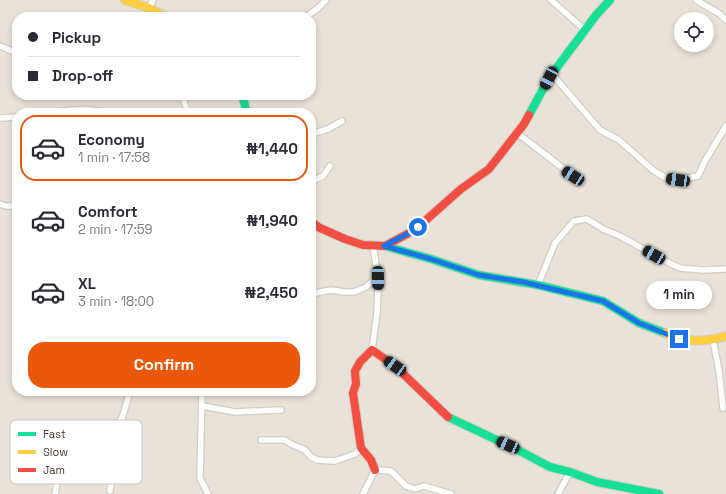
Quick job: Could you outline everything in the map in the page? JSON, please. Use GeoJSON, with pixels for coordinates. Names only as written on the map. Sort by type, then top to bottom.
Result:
{"type":"FeatureCollection","features":[{"type":"Feature","properties":{"kind":"street"},"geometry":{"type":"LineString","coordinates":[[125,0],[157,12]]}},
{"type":"Feature","properties":{"kind":"street"},"geometry":{"type":"LineString","coordinates":[[149,8],[154,0]]}},
{"type":"Feature","properties":{"kind":"street"},"geometry":{"type":"LineString","coordinates":[[313,12],[326,0]]}},
{"type":"Feature","properties":{"kind":"street"},"geometry":{"type":"LineString","coordinates":[[551,0],[585,30]]}},
{"type":"Feature","properties":{"kind":"street"},"geometry":{"type":"LineString","coordinates":[[384,246],[421,225],[489,168],[524,124],[552,74],[597,14],[610,0]]}},
{"type":"Feature","properties":{"kind":"street"},"geometry":{"type":"LineString","coordinates":[[696,0],[720,14],[726,20]]}},
{"type":"Feature","properties":{"kind":"street"},"geometry":{"type":"LineString","coordinates":[[0,46],[12,51]]}},
{"type":"Feature","properties":{"kind":"street"},"geometry":{"type":"LineString","coordinates":[[552,74],[600,130],[620,140],[654,171],[666,178],[678,180],[698,176],[705,161],[726,126]]}},
{"type":"Feature","properties":{"kind":"street"},"geometry":{"type":"LineString","coordinates":[[0,118],[12,117]]}},
{"type":"Feature","properties":{"kind":"street"},"geometry":{"type":"LineString","coordinates":[[316,133],[328,129],[342,121]]}},
{"type":"Feature","properties":{"kind":"street"},"geometry":{"type":"LineString","coordinates":[[517,133],[582,182]]}},
{"type":"Feature","properties":{"kind":"street"},"geometry":{"type":"LineString","coordinates":[[316,180],[323,176],[330,166]]}},
{"type":"Feature","properties":{"kind":"street"},"geometry":{"type":"LineString","coordinates":[[0,204],[12,206]]}},
{"type":"Feature","properties":{"kind":"street"},"geometry":{"type":"LineString","coordinates":[[538,286],[555,243],[574,221],[587,219],[603,229],[680,268],[725,270]]}},
{"type":"Feature","properties":{"kind":"street"},"geometry":{"type":"LineString","coordinates":[[316,225],[345,239],[363,245],[384,246],[431,259],[479,275],[538,286],[603,301],[639,323],[679,339],[699,342],[726,336]]}},
{"type":"Feature","properties":{"kind":"street"},"geometry":{"type":"LineString","coordinates":[[363,494],[375,470],[371,460],[361,448],[352,393],[356,384],[355,370],[360,362],[372,350],[377,313],[378,278],[373,245]]}},
{"type":"Feature","properties":{"kind":"street"},"geometry":{"type":"LineString","coordinates":[[316,293],[331,290],[354,292],[366,287],[378,278]]}},
{"type":"Feature","properties":{"kind":"street"},"geometry":{"type":"LineString","coordinates":[[713,340],[719,371],[722,408]]}},
{"type":"Feature","properties":{"kind":"street"},"geometry":{"type":"LineString","coordinates":[[372,350],[395,366],[448,417],[550,467],[570,472],[597,482],[659,494]]}},
{"type":"Feature","properties":{"kind":"street"},"geometry":{"type":"LineString","coordinates":[[123,420],[129,396]]}},
{"type":"Feature","properties":{"kind":"street"},"geometry":{"type":"LineString","coordinates":[[202,396],[200,478],[208,494]]}},
{"type":"Feature","properties":{"kind":"street"},"geometry":{"type":"LineString","coordinates":[[202,406],[235,412],[281,410]]}},
{"type":"Feature","properties":{"kind":"street"},"geometry":{"type":"LineString","coordinates":[[121,420],[124,415]]}},
{"type":"Feature","properties":{"kind":"street"},"geometry":{"type":"LineString","coordinates":[[261,440],[285,440],[305,450],[311,457],[317,460],[335,461],[355,454],[361,448]]}},
{"type":"Feature","properties":{"kind":"street"},"geometry":{"type":"LineString","coordinates":[[375,470],[391,472],[406,486],[415,489],[424,486],[452,494]]}},
{"type":"Feature","properties":{"kind":"street"},"geometry":{"type":"LineString","coordinates":[[558,494],[570,472]]}},
{"type":"Feature","properties":{"kind":"street"},"geometry":{"type":"LineString","coordinates":[[55,494],[57,484]]}},
{"type":"Feature","properties":{"kind":"street"},"geometry":{"type":"LineString","coordinates":[[110,491],[111,484]]}},
{"type":"Feature","properties":{"kind":"shaded area"},"geometry":{"type":"Polygon","coordinates":[[[0,0],[726,0],[726,494],[0,494],[0,0]]]}},
{"type":"Feature","properties":{"kind":"traffic: fast"},"geometry":{"type":"LineString","coordinates":[[529,115],[549,78],[597,14],[610,0]]}},
{"type":"Feature","properties":{"kind":"traffic: fast"},"geometry":{"type":"LineString","coordinates":[[243,100],[246,108]]}},
{"type":"Feature","properties":{"kind":"traffic: fast"},"geometry":{"type":"LineString","coordinates":[[385,246],[479,275],[538,285],[603,301],[639,323],[665,333]]}},
{"type":"Feature","properties":{"kind":"traffic: fast"},"geometry":{"type":"LineString","coordinates":[[448,417],[550,467],[570,472],[597,482],[659,494]]}},
{"type":"Feature","properties":{"kind":"traffic: slow"},"geometry":{"type":"LineString","coordinates":[[125,0],[157,12]]}},
{"type":"Feature","properties":{"kind":"traffic: slow"},"geometry":{"type":"LineString","coordinates":[[665,333],[688,340],[710,340],[726,336]]}},
{"type":"Feature","properties":{"kind":"traffic: jam"},"geometry":{"type":"LineString","coordinates":[[316,225],[345,239],[363,245],[385,246],[409,233],[461,189],[489,169],[524,124],[529,115]]}},
{"type":"Feature","properties":{"kind":"traffic: jam"},"geometry":{"type":"LineString","coordinates":[[375,470],[371,460],[361,448],[353,393],[356,384],[355,371],[360,362],[372,350],[395,366],[448,417]]}},
{"type":"Feature","properties":{"kind":"route"},"geometry":{"type":"LineString","coordinates":[[418,227],[384,246],[431,259],[479,275],[523,282],[603,301],[639,323],[679,339]]}}]}
